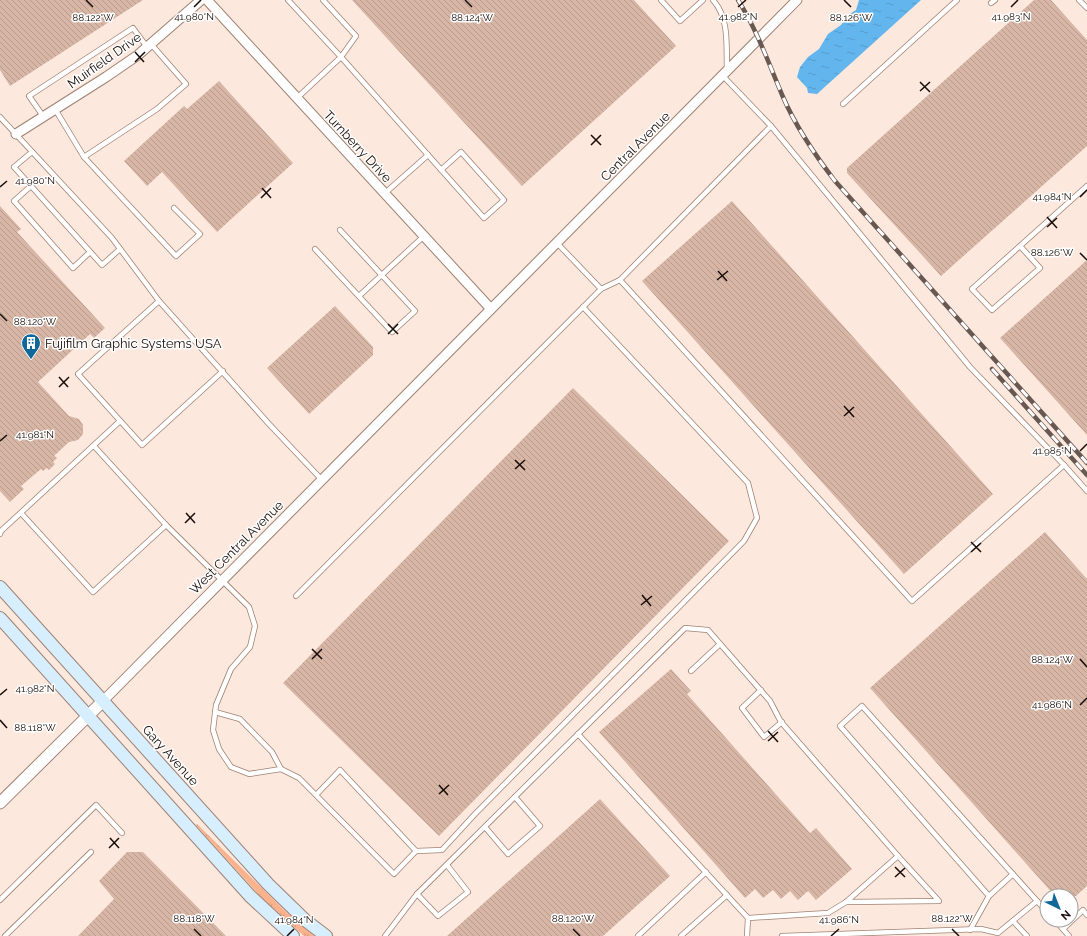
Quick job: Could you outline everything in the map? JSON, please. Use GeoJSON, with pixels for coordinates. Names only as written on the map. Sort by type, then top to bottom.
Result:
{"type":"FeatureCollection","features":[{"type":"Feature","properties":{"kind":"main road","name":"Gary Avenue"},"geometry":{"type":"LineString","coordinates":[[0,587],[268,884],[291,907],[326,936]]}},
{"type":"Feature","properties":{"kind":"main road"},"geometry":{"type":"LineString","coordinates":[[0,618],[250,896],[289,935]]}},
{"type":"Feature","properties":{"kind":"street","name":"Muirfield Drive"},"geometry":{"type":"LineString","coordinates":[[16,134],[106,77],[149,46],[201,0]]}},
{"type":"Feature","properties":{"kind":"street","name":"Turnberry Drive"},"geometry":{"type":"LineString","coordinates":[[207,0],[491,309]]}},
{"type":"Feature","properties":{"kind":"street","name":"Central Avenue"},"geometry":{"type":"LineString","coordinates":[[491,309],[798,0]]}},
{"type":"Feature","properties":{"kind":"street","name":"West Central Avenue"},"geometry":{"type":"LineString","coordinates":[[0,804],[491,309]]}},
{"type":"Feature","properties":{"kind":"lane"},"geometry":{"type":"LineString","coordinates":[[288,0],[341,57],[441,170],[484,218],[504,200],[461,152],[441,170]]}},
{"type":"Feature","properties":{"kind":"lane"},"geometry":{"type":"LineString","coordinates":[[297,98],[341,57],[356,36],[322,0]]}},
{"type":"Feature","properties":{"kind":"lane"},"geometry":{"type":"LineString","coordinates":[[662,0],[680,21],[703,0]]}},
{"type":"Feature","properties":{"kind":"lane"},"geometry":{"type":"LineString","coordinates":[[713,0],[717,4],[726,30],[725,74],[970,367],[1087,491]]}},
{"type":"Feature","properties":{"kind":"lane"},"geometry":{"type":"LineString","coordinates":[[843,104],[957,0]]}},
{"type":"Feature","properties":{"kind":"lane"},"geometry":{"type":"LineString","coordinates":[[1079,0],[1087,8]]}},
{"type":"Feature","properties":{"kind":"lane"},"geometry":{"type":"LineString","coordinates":[[43,116],[29,96],[133,28],[186,84],[157,109],[84,157]]}},
{"type":"Feature","properties":{"kind":"lane"},"geometry":{"type":"LineString","coordinates":[[55,109],[84,157],[176,256],[200,234],[174,208]]}},
{"type":"Feature","properties":{"kind":"lane"},"geometry":{"type":"LineString","coordinates":[[0,116],[112,238],[159,301],[269,424],[322,480]]}},
{"type":"Feature","properties":{"kind":"lane"},"geometry":{"type":"LineString","coordinates":[[296,596],[601,289],[620,280],[770,126]]}},
{"type":"Feature","properties":{"kind":"lane"},"geometry":{"type":"LineString","coordinates":[[32,152],[14,167],[90,252],[102,265],[120,249]]}},
{"type":"Feature","properties":{"kind":"lane"},"geometry":{"type":"LineString","coordinates":[[384,194],[428,155]]}},
{"type":"Feature","properties":{"kind":"lane"},"geometry":{"type":"LineString","coordinates":[[31,186],[14,201],[73,268],[90,252]]}},
{"type":"Feature","properties":{"kind":"lane"},"geometry":{"type":"LineString","coordinates":[[1020,246],[1040,268],[992,310],[972,289],[1020,246],[1087,186]]}},
{"type":"Feature","properties":{"kind":"lane"},"geometry":{"type":"LineString","coordinates":[[315,249],[392,332],[415,310],[340,230]]}},
{"type":"Feature","properties":{"kind":"lane"},"geometry":{"type":"LineString","coordinates":[[359,296],[424,236]]}},
{"type":"Feature","properties":{"kind":"lane"},"geometry":{"type":"LineString","coordinates":[[557,243],[601,289]]}},
{"type":"Feature","properties":{"kind":"lane"},"geometry":{"type":"LineString","coordinates":[[620,280],[912,601],[1064,465]]}},
{"type":"Feature","properties":{"kind":"lane"},"geometry":{"type":"LineString","coordinates":[[159,301],[78,374],[120,421],[142,445],[223,371]]}},
{"type":"Feature","properties":{"kind":"lane"},"geometry":{"type":"LineString","coordinates":[[94,446],[166,525],[249,607],[256,626],[250,647],[231,669],[216,705],[213,730],[219,749],[232,767],[249,774],[281,769],[299,778],[394,874],[416,851],[442,850],[475,814],[744,541],[757,518],[748,483],[583,307]]}},
{"type":"Feature","properties":{"kind":"lane"},"geometry":{"type":"LineString","coordinates":[[0,532],[120,421]]}},
{"type":"Feature","properties":{"kind":"lane"},"geometry":{"type":"LineString","coordinates":[[21,513],[93,592],[166,525]]}},
{"type":"Feature","properties":{"kind":"lane"},"geometry":{"type":"LineString","coordinates":[[385,936],[417,894],[685,628],[708,630],[770,701],[782,722],[939,901],[846,902]]}},
{"type":"Feature","properties":{"kind":"lane"},"geometry":{"type":"LineString","coordinates":[[691,671],[720,644]]}},
{"type":"Feature","properties":{"kind":"lane"},"geometry":{"type":"LineString","coordinates":[[761,690],[742,708],[764,737],[782,722]]}},
{"type":"Feature","properties":{"kind":"lane"},"geometry":{"type":"LineString","coordinates":[[782,936],[981,929],[998,933],[1037,901],[862,706],[840,726],[989,896]]}},
{"type":"Feature","properties":{"kind":"lane"},"geometry":{"type":"LineString","coordinates":[[215,712],[240,719],[272,752],[281,769]]}},
{"type":"Feature","properties":{"kind":"lane"},"geometry":{"type":"LineString","coordinates":[[578,734],[748,918],[747,936]]}},
{"type":"Feature","properties":{"kind":"lane"},"geometry":{"type":"LineString","coordinates":[[316,795],[340,770],[416,851]]}},
{"type":"Feature","properties":{"kind":"lane"},"geometry":{"type":"LineString","coordinates":[[485,827],[508,854],[540,826],[515,797]]}},
{"type":"Feature","properties":{"kind":"lane"},"geometry":{"type":"LineString","coordinates":[[0,900],[96,805],[122,833]]}},
{"type":"Feature","properties":{"kind":"lane"},"geometry":{"type":"LineString","coordinates":[[5,936],[91,852]]}},
{"type":"Feature","properties":{"kind":"lane"},"geometry":{"type":"LineString","coordinates":[[748,918],[828,913],[846,902],[898,856]]}},
{"type":"Feature","properties":{"kind":"lane"},"geometry":{"type":"LineString","coordinates":[[417,894],[438,916],[468,892],[447,865]]}},
{"type":"Feature","properties":{"kind":"lane"},"geometry":{"type":"LineString","coordinates":[[638,936],[706,872]]}},
{"type":"Feature","properties":{"kind":"lane"},"geometry":{"type":"LineString","coordinates":[[970,930],[989,896],[1013,874]]}},
{"type":"Feature","properties":{"kind":"lane"},"geometry":{"type":"LineString","coordinates":[[680,936],[727,895]]}},
{"type":"Feature","properties":{"kind":"lane"},"geometry":{"type":"LineString","coordinates":[[1069,936],[1063,929],[1083,910],[1087,915]]}},
{"type":"Feature","properties":{"kind":"lane"},"geometry":{"type":"LineString","coordinates":[[1013,921],[1027,936]]}},
{"type":"Feature","properties":{"kind":"green space"},"geometry":{"type":"Polygon","coordinates":[[[197,824],[284,910],[314,936],[304,936],[260,896],[196,825],[197,824]]]}},
{"type":"Feature","properties":{"kind":"water"},"geometry":{"type":"Polygon","coordinates":[[[859,0],[921,0],[817,94],[808,93],[807,88],[797,77],[800,67],[808,57],[819,49],[828,34],[841,25],[847,16],[856,10],[859,0]]]}},
{"type":"Feature","properties":{"kind":"building"},"geometry":{"type":"Polygon","coordinates":[[[0,0],[143,0],[10,86],[0,70],[0,0]]]}},
{"type":"Feature","properties":{"kind":"building"},"geometry":{"type":"Polygon","coordinates":[[[352,0],[634,0],[676,46],[522,186],[352,0]]]}},
{"type":"Feature","properties":{"kind":"building"},"geometry":{"type":"Polygon","coordinates":[[[1034,0],[1051,0],[1087,40],[1087,146],[941,276],[847,173],[847,168],[1034,0]]]}},
{"type":"Feature","properties":{"kind":"building"},"geometry":{"type":"Polygon","coordinates":[[[219,81],[293,163],[217,232],[162,172],[147,186],[124,161],[184,106],[187,109],[219,81]]]}},
{"type":"Feature","properties":{"kind":"building"},"geometry":{"type":"Polygon","coordinates":[[[732,201],[993,494],[904,574],[642,281],[732,201]]]}},
{"type":"Feature","properties":{"kind":"building","name":"Fujifilm Graphic Systems USA"},"geometry":{"type":"Polygon","coordinates":[[[0,206],[21,229],[17,232],[105,328],[94,338],[90,334],[38,382],[69,416],[79,419],[83,425],[83,434],[78,440],[69,442],[54,456],[57,458],[53,462],[55,464],[49,470],[47,468],[43,471],[41,469],[21,486],[24,489],[10,502],[0,491],[0,206]]]}},
{"type":"Feature","properties":{"kind":"building"},"geometry":{"type":"Polygon","coordinates":[[[1087,260],[1087,435],[1000,338],[1087,260]]]}},
{"type":"Feature","properties":{"kind":"building"},"geometry":{"type":"Polygon","coordinates":[[[335,306],[373,347],[373,355],[309,414],[267,368],[335,306]]]}},
{"type":"Feature","properties":{"kind":"building"},"geometry":{"type":"Polygon","coordinates":[[[573,388],[729,541],[439,836],[283,683],[573,388]]]}},
{"type":"Feature","properties":{"kind":"building"},"geometry":{"type":"Polygon","coordinates":[[[1045,532],[1087,579],[1087,886],[1079,893],[1079,888],[1048,888],[870,688],[1045,532]]]}},
{"type":"Feature","properties":{"kind":"building"},"geometry":{"type":"Polygon","coordinates":[[[671,669],[691,691],[687,694],[810,833],[816,828],[852,869],[816,900],[808,891],[798,900],[790,891],[781,899],[773,890],[763,898],[755,889],[745,898],[599,732],[671,669]]]}},
{"type":"Feature","properties":{"kind":"building"},"geometry":{"type":"Polygon","coordinates":[[[600,799],[670,876],[603,936],[447,936],[600,799]]]}},
{"type":"Feature","properties":{"kind":"building"},"geometry":{"type":"Polygon","coordinates":[[[127,852],[143,852],[226,936],[78,936],[114,899],[99,881],[127,852]]]}},
{"type":"Feature","properties":{"kind":"railway"},"geometry":{"type":"LineString","coordinates":[[738,0],[757,35],[794,119],[813,151],[835,181],[1087,463]]}},
{"type":"Feature","properties":{"kind":"railway"},"geometry":{"type":"LineString","coordinates":[[992,369],[1087,475]]}},
{"type":"Feature","properties":{"kind":"place","name":"Fujifilm Graphic Systems USA"},"geometry":{"type":"Point","coordinates":[31,360]}}]}
